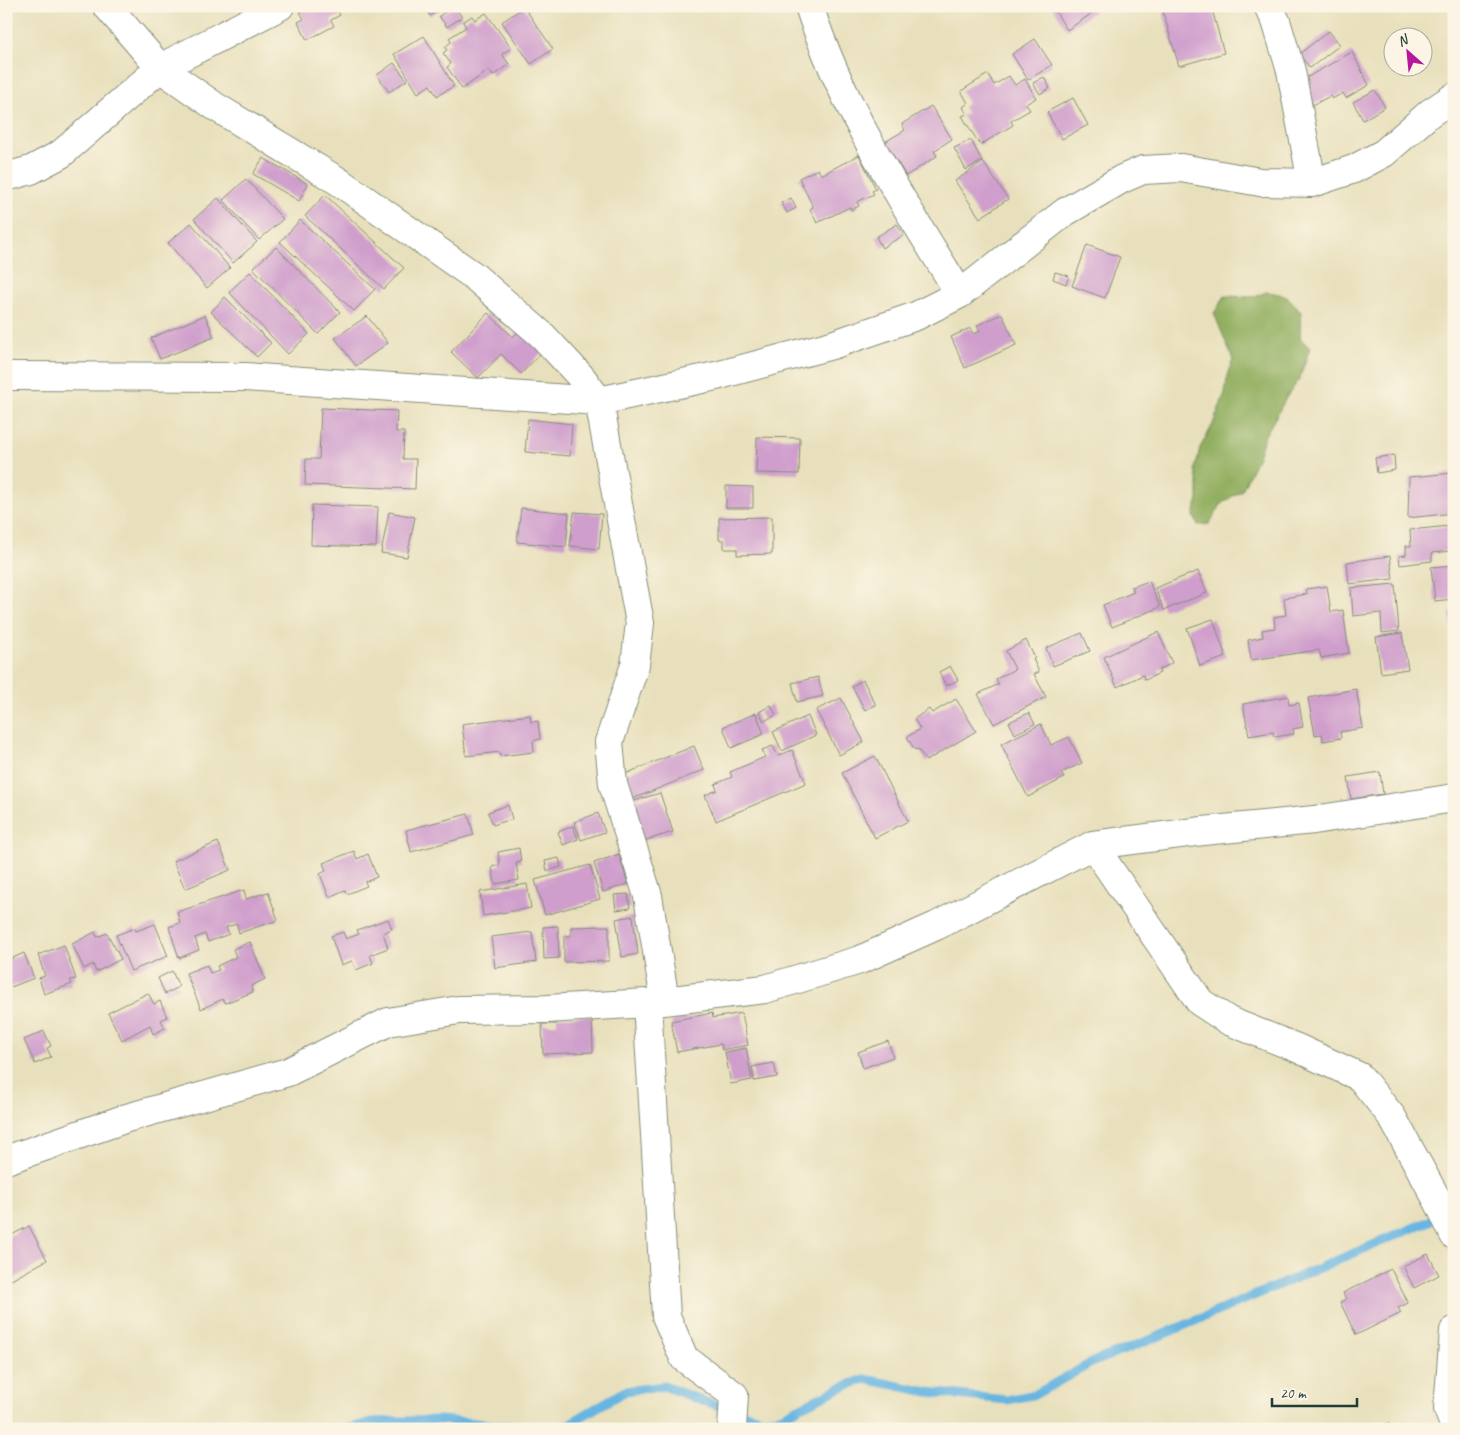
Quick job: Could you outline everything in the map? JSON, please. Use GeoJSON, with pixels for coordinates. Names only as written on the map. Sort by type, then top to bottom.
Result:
{"type":"FeatureCollection","features":[{"type":"Feature","properties":{"kind":"street"},"geometry":{"type":"LineString","coordinates":[[107,6],[160,68],[216,107],[338,181],[474,276],[543,336],[582,378],[599,401],[640,623],[635,665],[609,742],[613,784],[648,896],[656,1002],[666,1316],[684,1358],[734,1395],[732,1429]]}},
{"type":"Feature","properties":{"kind":"street"},"geometry":{"type":"LineString","coordinates":[[6,177],[31,170],[61,154],[160,68],[280,6]]}},
{"type":"Feature","properties":{"kind":"street"},"geometry":{"type":"LineString","coordinates":[[809,6],[826,51],[862,130],[960,294]]}},
{"type":"Feature","properties":{"kind":"street"},"geometry":{"type":"LineString","coordinates":[[1268,6],[1276,21],[1291,71],[1312,183]]}},
{"type":"Feature","properties":{"kind":"street"},"geometry":{"type":"LineString","coordinates":[[6,376],[244,377],[599,401],[716,376],[832,345],[916,316],[960,294],[1065,212],[1122,179],[1143,170],[1181,168],[1260,182],[1312,183],[1354,169],[1384,152],[1430,113],[1454,97]]}},
{"type":"Feature","properties":{"kind":"street"},"geometry":{"type":"LineString","coordinates":[[6,1160],[127,1118],[288,1072],[388,1022],[459,1010],[547,1009],[656,1002],[764,989],[860,960],[936,926],[1093,845],[1203,831],[1314,820],[1454,798]]}},
{"type":"Feature","properties":{"kind":"street"},"geometry":{"type":"LineString","coordinates":[[1093,845],[1200,1002],[1229,1021],[1297,1048],[1360,1077],[1392,1117],[1439,1203],[1454,1235]]}},
{"type":"Feature","properties":{"kind":"street"},"geometry":{"type":"LineString","coordinates":[[1454,1331],[1448,1409],[1454,1424]]}},
{"type":"Feature","properties":{"kind":"green space"},"geometry":{"type":"Polygon","coordinates":[[[1267,292],[1279,294],[1287,298],[1301,312],[1300,338],[1310,348],[1299,380],[1287,396],[1264,437],[1258,457],[1242,490],[1222,503],[1209,524],[1198,525],[1194,516],[1198,499],[1195,469],[1200,448],[1213,424],[1225,393],[1228,372],[1233,360],[1214,313],[1225,296],[1252,297],[1267,292]]]}},
{"type":"Feature","properties":{"kind":"building"},"geometry":{"type":"Polygon","coordinates":[[[311,6],[335,6],[340,15],[331,20],[334,26],[307,40],[298,22],[304,19],[300,12],[311,6]]]}},
{"type":"Feature","properties":{"kind":"building"},"geometry":{"type":"Polygon","coordinates":[[[427,6],[445,6],[430,16],[425,8],[427,6]]]}},
{"type":"Feature","properties":{"kind":"building"},"geometry":{"type":"Polygon","coordinates":[[[454,6],[462,17],[447,27],[439,16],[454,6]]]}},
{"type":"Feature","properties":{"kind":"building"},"geometry":{"type":"Polygon","coordinates":[[[1052,6],[1103,6],[1067,30],[1052,6]]]}},
{"type":"Feature","properties":{"kind":"building"},"geometry":{"type":"Polygon","coordinates":[[[1183,6],[1211,6],[1224,53],[1179,66],[1163,12],[1183,6]]]}},
{"type":"Feature","properties":{"kind":"building"},"geometry":{"type":"Polygon","coordinates":[[[524,7],[553,49],[531,64],[502,22],[524,7]]]}},
{"type":"Feature","properties":{"kind":"building"},"geometry":{"type":"Polygon","coordinates":[[[486,13],[511,48],[502,54],[509,64],[493,76],[489,70],[462,89],[447,67],[451,64],[443,53],[447,50],[445,47],[451,42],[449,38],[466,27],[463,22],[472,16],[475,20],[486,13]]]}},
{"type":"Feature","properties":{"kind":"building"},"geometry":{"type":"Polygon","coordinates":[[[1329,31],[1340,45],[1310,68],[1299,54],[1329,31]]]}},
{"type":"Feature","properties":{"kind":"building"},"geometry":{"type":"Polygon","coordinates":[[[424,36],[454,86],[437,96],[430,85],[418,93],[394,54],[424,36]]]}},
{"type":"Feature","properties":{"kind":"building"},"geometry":{"type":"Polygon","coordinates":[[[1035,39],[1052,65],[1028,80],[1012,54],[1035,39]]]}},
{"type":"Feature","properties":{"kind":"building"},"geometry":{"type":"Polygon","coordinates":[[[1352,52],[1369,85],[1346,98],[1343,93],[1332,99],[1330,96],[1313,105],[1305,90],[1309,88],[1304,79],[1352,52]]]}},
{"type":"Feature","properties":{"kind":"building"},"geometry":{"type":"Polygon","coordinates":[[[394,63],[407,80],[389,92],[377,75],[394,63]]]}},
{"type":"Feature","properties":{"kind":"building"},"geometry":{"type":"Polygon","coordinates":[[[988,74],[994,85],[1009,76],[1015,85],[1025,79],[1036,98],[1026,104],[1030,110],[1011,121],[1013,125],[980,145],[962,116],[967,114],[963,107],[968,103],[961,91],[988,74]]]}},
{"type":"Feature","properties":{"kind":"building"},"geometry":{"type":"Polygon","coordinates":[[[1044,77],[1050,88],[1040,94],[1033,83],[1044,77]]]}},
{"type":"Feature","properties":{"kind":"building"},"geometry":{"type":"Polygon","coordinates":[[[1375,90],[1385,107],[1363,120],[1353,102],[1375,90]]]}},
{"type":"Feature","properties":{"kind":"building"},"geometry":{"type":"Polygon","coordinates":[[[1073,98],[1088,125],[1062,139],[1047,112],[1073,98]]]}},
{"type":"Feature","properties":{"kind":"building"},"geometry":{"type":"Polygon","coordinates":[[[931,106],[952,139],[934,151],[937,156],[906,176],[885,142],[905,130],[902,124],[931,106]]]}},
{"type":"Feature","properties":{"kind":"building"},"geometry":{"type":"Polygon","coordinates":[[[971,140],[982,161],[966,170],[954,148],[971,140]]]}},
{"type":"Feature","properties":{"kind":"building"},"geometry":{"type":"Polygon","coordinates":[[[859,155],[876,189],[872,191],[874,194],[857,202],[859,206],[851,210],[850,207],[817,223],[810,209],[813,207],[799,178],[818,169],[821,175],[859,155]]]}},
{"type":"Feature","properties":{"kind":"building"},"geometry":{"type":"Polygon","coordinates":[[[263,158],[308,184],[299,201],[253,174],[263,158]]]}},
{"type":"Feature","properties":{"kind":"building"},"geometry":{"type":"Polygon","coordinates":[[[983,162],[1008,199],[980,218],[955,181],[983,162]]]}},
{"type":"Feature","properties":{"kind":"building"},"geometry":{"type":"Polygon","coordinates":[[[246,179],[283,219],[259,240],[223,200],[246,179]]]}},
{"type":"Feature","properties":{"kind":"building"},"geometry":{"type":"Polygon","coordinates":[[[325,195],[404,268],[384,289],[305,216],[325,195]]]}},
{"type":"Feature","properties":{"kind":"building"},"geometry":{"type":"Polygon","coordinates":[[[218,198],[257,242],[233,263],[194,219],[218,198]]]}},
{"type":"Feature","properties":{"kind":"building"},"geometry":{"type":"Polygon","coordinates":[[[791,198],[796,208],[787,213],[781,203],[791,198]]]}},
{"type":"Feature","properties":{"kind":"building"},"geometry":{"type":"Polygon","coordinates":[[[300,220],[375,289],[354,311],[280,242],[300,220]]]}},
{"type":"Feature","properties":{"kind":"building"},"geometry":{"type":"Polygon","coordinates":[[[191,223],[230,268],[207,288],[168,243],[191,223]]]}},
{"type":"Feature","properties":{"kind":"building"},"geometry":{"type":"Polygon","coordinates":[[[897,224],[904,235],[882,248],[876,237],[897,224]]]}},
{"type":"Feature","properties":{"kind":"building"},"geometry":{"type":"Polygon","coordinates":[[[1087,245],[1120,257],[1105,298],[1072,286],[1087,245]]]}},
{"type":"Feature","properties":{"kind":"building"},"geometry":{"type":"Polygon","coordinates":[[[276,247],[340,312],[318,334],[253,268],[276,247]]]}},
{"type":"Feature","properties":{"kind":"building"},"geometry":{"type":"Polygon","coordinates":[[[250,272],[309,334],[288,354],[229,292],[250,272]]]}},
{"type":"Feature","properties":{"kind":"building"},"geometry":{"type":"Polygon","coordinates":[[[1055,272],[1069,276],[1066,284],[1053,279],[1055,272]]]}},
{"type":"Feature","properties":{"kind":"building"},"geometry":{"type":"Polygon","coordinates":[[[225,297],[271,343],[257,357],[211,312],[225,297]]]}},
{"type":"Feature","properties":{"kind":"building"},"geometry":{"type":"Polygon","coordinates":[[[488,313],[513,337],[519,331],[542,352],[521,374],[501,354],[478,378],[451,352],[488,313]]]}},
{"type":"Feature","properties":{"kind":"building"},"geometry":{"type":"Polygon","coordinates":[[[1002,314],[1016,345],[965,368],[951,337],[970,328],[973,334],[980,331],[977,325],[1002,314]]]}},
{"type":"Feature","properties":{"kind":"building"},"geometry":{"type":"Polygon","coordinates":[[[205,315],[214,337],[160,359],[151,338],[205,315]]]}},
{"type":"Feature","properties":{"kind":"building"},"geometry":{"type":"Polygon","coordinates":[[[367,316],[388,343],[356,366],[335,338],[367,316]]]}},
{"type":"Feature","properties":{"kind":"building"},"geometry":{"type":"Polygon","coordinates":[[[321,408],[397,411],[396,432],[404,432],[403,459],[416,459],[415,489],[305,485],[306,459],[319,459],[321,408]]]}},
{"type":"Feature","properties":{"kind":"building"},"geometry":{"type":"Polygon","coordinates":[[[528,419],[572,424],[570,456],[525,452],[528,419]]]}},
{"type":"Feature","properties":{"kind":"building"},"geometry":{"type":"Polygon","coordinates":[[[757,437],[800,438],[799,474],[756,473],[757,437]]]}},
{"type":"Feature","properties":{"kind":"building"},"geometry":{"type":"Polygon","coordinates":[[[1394,455],[1395,470],[1377,473],[1375,458],[1394,455]]]}},
{"type":"Feature","properties":{"kind":"building"},"geometry":{"type":"Polygon","coordinates":[[[1454,473],[1454,513],[1408,518],[1409,477],[1454,473]]]}},
{"type":"Feature","properties":{"kind":"building"},"geometry":{"type":"Polygon","coordinates":[[[726,486],[753,487],[753,508],[726,508],[726,486]]]}},
{"type":"Feature","properties":{"kind":"building"},"geometry":{"type":"Polygon","coordinates":[[[312,505],[378,507],[376,547],[311,545],[312,505]]]}},
{"type":"Feature","properties":{"kind":"building"},"geometry":{"type":"Polygon","coordinates":[[[521,508],[569,513],[566,547],[517,542],[521,508]]]}},
{"type":"Feature","properties":{"kind":"building"},"geometry":{"type":"Polygon","coordinates":[[[389,512],[415,517],[407,557],[381,553],[389,512]]]}},
{"type":"Feature","properties":{"kind":"building"},"geometry":{"type":"Polygon","coordinates":[[[574,512],[602,514],[599,549],[570,546],[574,512]]]}},
{"type":"Feature","properties":{"kind":"building"},"geometry":{"type":"Polygon","coordinates":[[[772,517],[772,554],[737,555],[737,549],[724,549],[724,540],[719,540],[719,518],[772,517]]]}},
{"type":"Feature","properties":{"kind":"building"},"geometry":{"type":"Polygon","coordinates":[[[1449,526],[1451,551],[1432,553],[1432,561],[1400,565],[1399,556],[1406,555],[1406,546],[1411,546],[1410,530],[1449,526]]]}},
{"type":"Feature","properties":{"kind":"building"},"geometry":{"type":"Polygon","coordinates":[[[1390,556],[1393,579],[1349,584],[1347,562],[1390,556]]]}},
{"type":"Feature","properties":{"kind":"building"},"geometry":{"type":"Polygon","coordinates":[[[1454,565],[1454,599],[1435,601],[1431,567],[1454,565]]]}},
{"type":"Feature","properties":{"kind":"building"},"geometry":{"type":"Polygon","coordinates":[[[1198,571],[1207,593],[1164,610],[1155,588],[1198,571]]]}},
{"type":"Feature","properties":{"kind":"building"},"geometry":{"type":"Polygon","coordinates":[[[1149,581],[1160,607],[1112,627],[1103,605],[1134,592],[1132,587],[1149,581]]]}},
{"type":"Feature","properties":{"kind":"building"},"geometry":{"type":"Polygon","coordinates":[[[1395,584],[1399,631],[1382,633],[1381,613],[1353,616],[1351,588],[1395,584]]]}},
{"type":"Feature","properties":{"kind":"building"},"geometry":{"type":"Polygon","coordinates":[[[1327,586],[1331,612],[1343,610],[1349,653],[1321,658],[1319,650],[1251,660],[1248,640],[1263,637],[1262,630],[1275,628],[1274,617],[1286,615],[1284,598],[1307,594],[1306,589],[1327,586]]]}},
{"type":"Feature","properties":{"kind":"building"},"geometry":{"type":"Polygon","coordinates":[[[1450,612],[1454,612],[1454,624],[1451,625],[1450,612]]]}},
{"type":"Feature","properties":{"kind":"building"},"geometry":{"type":"Polygon","coordinates":[[[1213,619],[1226,657],[1200,666],[1187,628],[1213,619]]]}},
{"type":"Feature","properties":{"kind":"building"},"geometry":{"type":"Polygon","coordinates":[[[1158,632],[1172,663],[1159,670],[1160,673],[1145,680],[1143,675],[1117,687],[1104,657],[1158,632]]]}},
{"type":"Feature","properties":{"kind":"building"},"geometry":{"type":"Polygon","coordinates":[[[1082,633],[1090,651],[1053,666],[1046,648],[1082,633]]]}},
{"type":"Feature","properties":{"kind":"building"},"geometry":{"type":"Polygon","coordinates":[[[1402,633],[1408,669],[1381,673],[1376,637],[1402,633]]]}},
{"type":"Feature","properties":{"kind":"building"},"geometry":{"type":"Polygon","coordinates":[[[1026,640],[1035,658],[1033,659],[1039,672],[1034,674],[1046,697],[994,724],[978,694],[999,684],[996,679],[1015,669],[1006,651],[1026,640]]]}},
{"type":"Feature","properties":{"kind":"building"},"geometry":{"type":"Polygon","coordinates":[[[950,666],[958,680],[946,686],[939,672],[950,666]]]}},
{"type":"Feature","properties":{"kind":"building"},"geometry":{"type":"Polygon","coordinates":[[[818,677],[823,696],[797,702],[792,683],[818,677]]]}},
{"type":"Feature","properties":{"kind":"building"},"geometry":{"type":"Polygon","coordinates":[[[863,680],[876,705],[865,710],[852,686],[863,680]]]}},
{"type":"Feature","properties":{"kind":"building"},"geometry":{"type":"Polygon","coordinates":[[[1356,689],[1363,728],[1340,732],[1341,738],[1323,741],[1322,734],[1315,735],[1308,698],[1356,689]]]}},
{"type":"Feature","properties":{"kind":"building"},"geometry":{"type":"Polygon","coordinates":[[[1288,696],[1289,705],[1299,703],[1303,727],[1293,729],[1294,734],[1274,737],[1273,732],[1249,736],[1243,704],[1288,696]]]}},
{"type":"Feature","properties":{"kind":"building"},"geometry":{"type":"Polygon","coordinates":[[[841,698],[864,742],[839,755],[816,710],[841,698]]]}},
{"type":"Feature","properties":{"kind":"building"},"geometry":{"type":"Polygon","coordinates":[[[956,699],[976,731],[926,761],[918,749],[915,750],[907,737],[920,729],[914,719],[929,709],[932,713],[956,699]]]}},
{"type":"Feature","properties":{"kind":"building"},"geometry":{"type":"Polygon","coordinates":[[[771,705],[776,715],[764,721],[759,712],[771,705]]]}},
{"type":"Feature","properties":{"kind":"building"},"geometry":{"type":"Polygon","coordinates":[[[756,713],[764,734],[731,748],[723,727],[756,713]]]}},
{"type":"Feature","properties":{"kind":"building"},"geometry":{"type":"Polygon","coordinates":[[[1029,713],[1035,724],[1015,734],[1009,722],[1029,713]]]}},
{"type":"Feature","properties":{"kind":"building"},"geometry":{"type":"Polygon","coordinates":[[[530,715],[531,722],[538,721],[540,739],[533,741],[534,752],[500,756],[500,752],[466,756],[462,724],[530,715]]]}},
{"type":"Feature","properties":{"kind":"building"},"geometry":{"type":"Polygon","coordinates":[[[808,716],[816,735],[782,751],[773,732],[808,716]]]}},
{"type":"Feature","properties":{"kind":"building"},"geometry":{"type":"Polygon","coordinates":[[[1041,724],[1051,745],[1069,737],[1082,763],[1061,773],[1064,778],[1028,797],[1001,744],[1041,724]]]}},
{"type":"Feature","properties":{"kind":"building"},"geometry":{"type":"Polygon","coordinates":[[[694,746],[704,770],[630,800],[620,776],[694,746]]]}},
{"type":"Feature","properties":{"kind":"building"},"geometry":{"type":"Polygon","coordinates":[[[773,746],[778,756],[792,750],[806,783],[716,821],[705,795],[717,790],[715,784],[732,777],[730,772],[765,757],[762,750],[773,746]]]}},
{"type":"Feature","properties":{"kind":"building"},"geometry":{"type":"Polygon","coordinates":[[[875,756],[908,821],[875,838],[842,773],[875,756]]]}},
{"type":"Feature","properties":{"kind":"building"},"geometry":{"type":"Polygon","coordinates":[[[1380,772],[1383,794],[1351,799],[1348,777],[1380,772]]]}},
{"type":"Feature","properties":{"kind":"building"},"geometry":{"type":"Polygon","coordinates":[[[660,793],[673,832],[640,842],[627,803],[660,793]]]}},
{"type":"Feature","properties":{"kind":"building"},"geometry":{"type":"Polygon","coordinates":[[[508,805],[512,819],[493,825],[488,812],[508,805]]]}},
{"type":"Feature","properties":{"kind":"building"},"geometry":{"type":"Polygon","coordinates":[[[598,813],[605,832],[581,840],[574,822],[598,813]]]}},
{"type":"Feature","properties":{"kind":"building"},"geometry":{"type":"Polygon","coordinates":[[[468,814],[474,835],[411,852],[406,830],[468,814]]]}},
{"type":"Feature","properties":{"kind":"building"},"geometry":{"type":"Polygon","coordinates":[[[573,826],[578,839],[563,845],[558,832],[573,826]]]}},
{"type":"Feature","properties":{"kind":"building"},"geometry":{"type":"Polygon","coordinates":[[[218,842],[230,870],[185,889],[173,861],[218,842]]]}},
{"type":"Feature","properties":{"kind":"building"},"geometry":{"type":"Polygon","coordinates":[[[519,848],[521,862],[516,863],[519,880],[495,884],[492,867],[500,865],[498,852],[519,848]]]}},
{"type":"Feature","properties":{"kind":"building"},"geometry":{"type":"Polygon","coordinates":[[[354,851],[357,859],[368,854],[377,877],[365,882],[367,886],[347,894],[345,890],[329,897],[320,874],[326,871],[323,863],[354,851]]]}},
{"type":"Feature","properties":{"kind":"building"},"geometry":{"type":"Polygon","coordinates":[[[619,854],[628,884],[603,892],[594,863],[619,854]]]}},
{"type":"Feature","properties":{"kind":"building"},"geometry":{"type":"Polygon","coordinates":[[[559,858],[561,867],[547,871],[545,861],[559,858]]]}},
{"type":"Feature","properties":{"kind":"building"},"geometry":{"type":"Polygon","coordinates":[[[590,865],[600,899],[545,915],[535,880],[590,865]]]}},
{"type":"Feature","properties":{"kind":"building"},"geometry":{"type":"Polygon","coordinates":[[[527,884],[531,908],[483,916],[480,892],[527,884]]]}},
{"type":"Feature","properties":{"kind":"building"},"geometry":{"type":"Polygon","coordinates":[[[244,890],[246,899],[268,892],[278,920],[239,933],[237,924],[226,927],[229,934],[208,942],[205,934],[195,938],[199,950],[179,958],[169,927],[180,923],[177,912],[244,890]]]}},
{"type":"Feature","properties":{"kind":"building"},"geometry":{"type":"Polygon","coordinates":[[[628,894],[630,908],[616,910],[614,895],[628,894]]]}},
{"type":"Feature","properties":{"kind":"building"},"geometry":{"type":"Polygon","coordinates":[[[633,916],[638,954],[622,957],[616,919],[633,916]]]}},
{"type":"Feature","properties":{"kind":"building"},"geometry":{"type":"Polygon","coordinates":[[[388,919],[392,929],[383,933],[388,948],[370,955],[373,963],[356,970],[352,961],[341,965],[331,936],[343,932],[346,939],[359,934],[357,930],[388,919]]]}},
{"type":"Feature","properties":{"kind":"building"},"geometry":{"type":"Polygon","coordinates":[[[155,924],[168,956],[131,971],[116,935],[135,928],[136,931],[155,924]]]}},
{"type":"Feature","properties":{"kind":"building"},"geometry":{"type":"Polygon","coordinates":[[[558,926],[559,958],[544,959],[543,927],[558,926]]]}},
{"type":"Feature","properties":{"kind":"building"},"geometry":{"type":"Polygon","coordinates":[[[609,926],[609,961],[564,962],[564,936],[571,936],[571,927],[609,926]]]}},
{"type":"Feature","properties":{"kind":"building"},"geometry":{"type":"Polygon","coordinates":[[[95,932],[97,937],[107,933],[121,959],[96,972],[93,964],[84,969],[72,944],[95,932]]]}},
{"type":"Feature","properties":{"kind":"building"},"geometry":{"type":"Polygon","coordinates":[[[532,932],[536,962],[495,968],[491,937],[532,932]]]}},
{"type":"Feature","properties":{"kind":"building"},"geometry":{"type":"Polygon","coordinates":[[[250,942],[265,979],[251,986],[253,992],[225,1003],[223,999],[201,1009],[186,973],[207,965],[210,973],[219,970],[217,966],[236,957],[233,949],[250,942]]]}},
{"type":"Feature","properties":{"kind":"building"},"geometry":{"type":"Polygon","coordinates":[[[64,945],[76,979],[70,980],[72,984],[44,994],[39,978],[45,976],[38,955],[64,945]]]}},
{"type":"Feature","properties":{"kind":"building"},"geometry":{"type":"Polygon","coordinates":[[[24,953],[34,978],[6,989],[6,961],[24,953]]]}},
{"type":"Feature","properties":{"kind":"building"},"geometry":{"type":"Polygon","coordinates":[[[172,971],[179,987],[165,994],[158,978],[172,971]]]}},
{"type":"Feature","properties":{"kind":"building"},"geometry":{"type":"Polygon","coordinates":[[[148,993],[154,1004],[160,1001],[167,1017],[161,1020],[165,1028],[153,1034],[150,1025],[122,1040],[108,1013],[148,993]]]}},
{"type":"Feature","properties":{"kind":"building"},"geometry":{"type":"Polygon","coordinates":[[[712,1013],[713,1018],[742,1013],[748,1045],[722,1050],[721,1044],[677,1052],[671,1021],[712,1013]]]}},
{"type":"Feature","properties":{"kind":"building"},"geometry":{"type":"Polygon","coordinates":[[[592,1016],[593,1052],[543,1054],[542,1024],[557,1024],[557,1017],[592,1016]]]}},
{"type":"Feature","properties":{"kind":"building"},"geometry":{"type":"Polygon","coordinates":[[[44,1031],[51,1046],[47,1048],[51,1057],[35,1064],[24,1040],[44,1031]]]}},
{"type":"Feature","properties":{"kind":"building"},"geometry":{"type":"Polygon","coordinates":[[[888,1041],[893,1057],[863,1068],[858,1052],[888,1041]]]}},
{"type":"Feature","properties":{"kind":"building"},"geometry":{"type":"Polygon","coordinates":[[[746,1048],[752,1080],[731,1084],[725,1052],[746,1048]]]}},
{"type":"Feature","properties":{"kind":"building"},"geometry":{"type":"Polygon","coordinates":[[[774,1063],[777,1077],[754,1081],[752,1067],[774,1063]]]}},
{"type":"Feature","properties":{"kind":"building"},"geometry":{"type":"Polygon","coordinates":[[[29,1226],[47,1260],[6,1283],[6,1238],[29,1226]]]}},
{"type":"Feature","properties":{"kind":"building"},"geometry":{"type":"Polygon","coordinates":[[[1428,1254],[1439,1275],[1414,1288],[1403,1266],[1428,1254]]]}},
{"type":"Feature","properties":{"kind":"building"},"geometry":{"type":"Polygon","coordinates":[[[1391,1269],[1408,1303],[1398,1308],[1401,1313],[1356,1335],[1340,1302],[1346,1299],[1343,1293],[1391,1269]]]}},
{"type":"Feature","properties":{"kind":"building"},"geometry":{"type":"Polygon","coordinates":[[[1389,1423],[1391,1429],[1369,1429],[1369,1428],[1389,1423]]]}},
{"type":"Feature","properties":{"kind":"building"},"geometry":{"type":"Polygon","coordinates":[[[939,1424],[940,1429],[922,1429],[922,1428],[939,1424]]]}},
{"type":"Feature","properties":{"kind":"waterway"},"geometry":{"type":"LineString","coordinates":[[552,1429],[562,1428],[625,1391],[664,1386],[703,1401],[762,1419],[780,1417],[840,1388],[865,1379],[928,1392],[1007,1400],[1036,1394],[1093,1362],[1150,1340],[1427,1222],[1441,1214]]}},
{"type":"Feature","properties":{"kind":"waterway"},"geometry":{"type":"LineString","coordinates":[[346,1429],[372,1422],[441,1420],[545,1429]]}}]}
